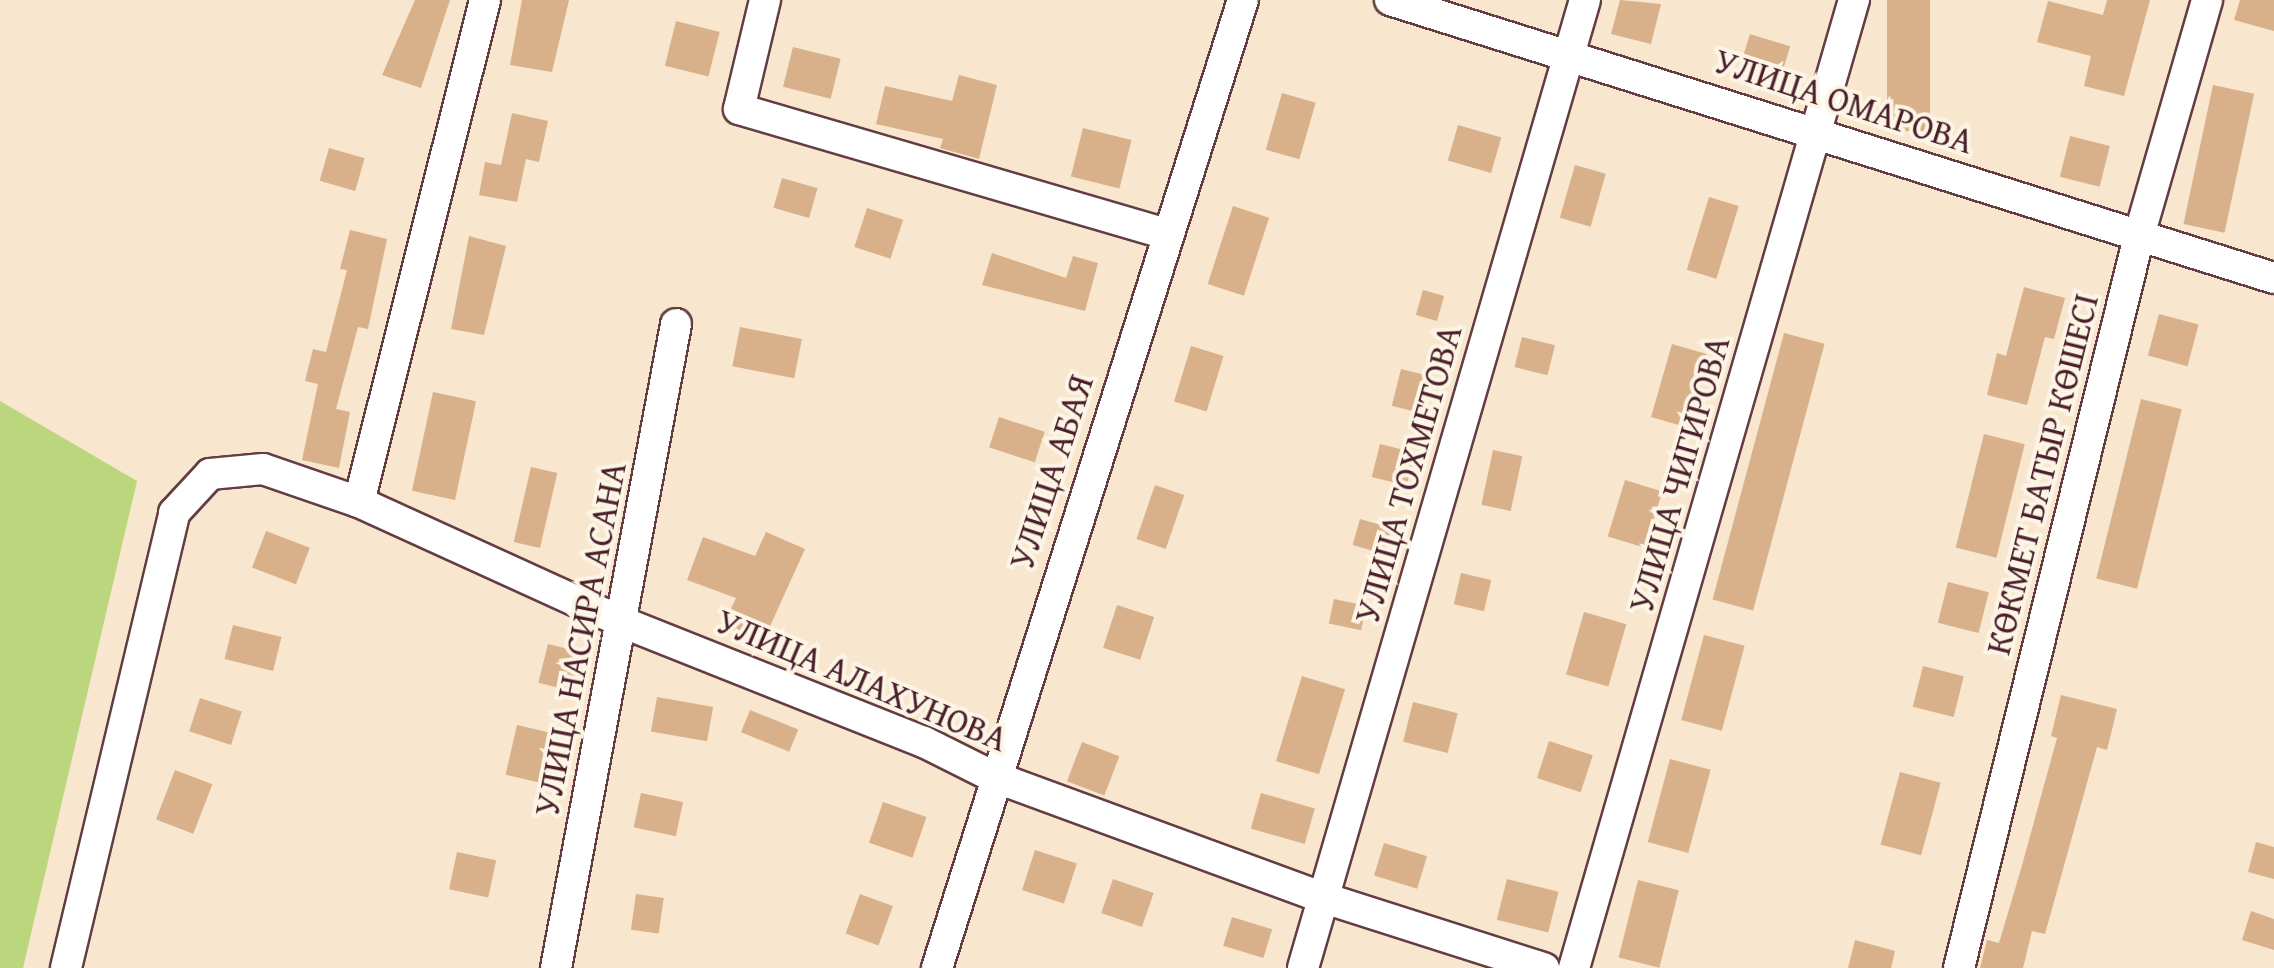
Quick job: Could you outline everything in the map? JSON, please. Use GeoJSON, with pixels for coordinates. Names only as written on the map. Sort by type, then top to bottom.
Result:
{"type":"FeatureCollection","features":[{"type":"Feature","properties":{"kind":"street"},"geometry":{"type":"LineString","coordinates":[[360,502],[485,0]]}},
{"type":"Feature","properties":{"kind":"street"},"geometry":{"type":"LineString","coordinates":[[765,0],[739,109],[1168,234]]}},
{"type":"Feature","properties":{"kind":"street","name":"УЛИЦА АБАЯ"},"geometry":{"type":"LineString","coordinates":[[936,968],[992,776],[1243,0]]}},
{"type":"Feature","properties":{"kind":"street","name":"УЛИЦА ОМАРОВА"},"geometry":{"type":"LineString","coordinates":[[1390,0],[2274,278]]}},
{"type":"Feature","properties":{"kind":"street","name":"УЛИЦА ТОХМЕТОВА"},"geometry":{"type":"LineString","coordinates":[[1303,968],[1585,0]]}},
{"type":"Feature","properties":{"kind":"street","name":"УЛИЦА ЧИГИРОВА"},"geometry":{"type":"LineString","coordinates":[[1574,968],[1854,0]]}},
{"type":"Feature","properties":{"kind":"street","name":"КӨКМЕТ БАТЫР КӨШЕСІ"},"geometry":{"type":"LineString","coordinates":[[1959,968],[2139,236],[2207,0]]}},
{"type":"Feature","properties":{"kind":"street","name":"УЛИЦА НАСИРА АСАНА"},"geometry":{"type":"LineString","coordinates":[[556,968],[676,324]]}},
{"type":"Feature","properties":{"kind":"street","name":"УЛИЦА АЛАХУНОВА"},"geometry":{"type":"LineString","coordinates":[[66,968],[174,513],[210,474],[263,468],[360,502],[622,622],[924,742],[992,776],[1324,898],[1544,968]]}},
{"type":"Feature","properties":{"kind":"green space"},"geometry":{"type":"Polygon","coordinates":[[[0,401],[137,481],[23,968],[0,968],[0,401]]]}},
{"type":"Feature","properties":{"kind":"building"},"geometry":{"type":"Polygon","coordinates":[[[415,0],[450,0],[421,88],[382,75],[415,0]]]}},
{"type":"Feature","properties":{"kind":"building"},"geometry":{"type":"Polygon","coordinates":[[[522,0],[569,0],[552,72],[510,65],[522,0]]]}},
{"type":"Feature","properties":{"kind":"building"},"geometry":{"type":"Polygon","coordinates":[[[1620,0],[1661,4],[1651,44],[1611,34],[1620,0]]]}},
{"type":"Feature","properties":{"kind":"building"},"geometry":{"type":"Polygon","coordinates":[[[1887,0],[1930,0],[1930,131],[1887,131],[1887,0]]]}},
{"type":"Feature","properties":{"kind":"building"},"geometry":{"type":"Polygon","coordinates":[[[2107,0],[2150,0],[2124,96],[2084,86],[2091,56],[2037,42],[2048,1],[2103,15],[2107,0]]]}},
{"type":"Feature","properties":{"kind":"building"},"geometry":{"type":"Polygon","coordinates":[[[2240,0],[2274,0],[2274,31],[2234,20],[2240,0]]]}},
{"type":"Feature","properties":{"kind":"building"},"geometry":{"type":"Polygon","coordinates":[[[676,21],[720,32],[709,77],[665,66],[676,21]]]}},
{"type":"Feature","properties":{"kind":"building"},"geometry":{"type":"Polygon","coordinates":[[[1750,34],[1790,46],[1778,85],[1738,73],[1750,34]]]}},
{"type":"Feature","properties":{"kind":"building"},"geometry":{"type":"Polygon","coordinates":[[[793,47],[841,59],[831,99],[783,87],[793,47]]]}},
{"type":"Feature","properties":{"kind":"building"},"geometry":{"type":"Polygon","coordinates":[[[959,75],[997,85],[979,159],[940,148],[943,139],[876,124],[885,86],[952,101],[959,75]]]}},
{"type":"Feature","properties":{"kind":"building"},"geometry":{"type":"Polygon","coordinates":[[[2213,85],[2254,94],[2225,233],[2183,224],[2213,85]]]}},
{"type":"Feature","properties":{"kind":"building"},"geometry":{"type":"Polygon","coordinates":[[[1282,93],[1316,103],[1299,159],[1266,150],[1282,93]]]}},
{"type":"Feature","properties":{"kind":"building"},"geometry":{"type":"Polygon","coordinates":[[[512,113],[548,121],[539,162],[526,159],[517,202],[479,195],[485,162],[501,165],[512,113]]]}},
{"type":"Feature","properties":{"kind":"building"},"geometry":{"type":"Polygon","coordinates":[[[1458,125],[1501,137],[1491,173],[1448,161],[1458,125]]]}},
{"type":"Feature","properties":{"kind":"building"},"geometry":{"type":"Polygon","coordinates":[[[1083,128],[1132,140],[1119,189],[1071,177],[1083,128]]]}},
{"type":"Feature","properties":{"kind":"building"},"geometry":{"type":"Polygon","coordinates":[[[2070,136],[2110,146],[2100,187],[2060,177],[2070,136]]]}},
{"type":"Feature","properties":{"kind":"building"},"geometry":{"type":"Polygon","coordinates":[[[329,148],[365,158],[355,191],[320,181],[329,148]]]}},
{"type":"Feature","properties":{"kind":"building"},"geometry":{"type":"Polygon","coordinates":[[[1575,165],[1606,174],[1591,227],[1560,218],[1575,165]]]}},
{"type":"Feature","properties":{"kind":"building"},"geometry":{"type":"Polygon","coordinates":[[[782,178],[818,188],[809,218],[773,208],[782,178]]]}},
{"type":"Feature","properties":{"kind":"building"},"geometry":{"type":"Polygon","coordinates":[[[1709,197],[1739,206],[1716,279],[1687,270],[1709,197]]]}},
{"type":"Feature","properties":{"kind":"building"},"geometry":{"type":"Polygon","coordinates":[[[1233,206],[1269,218],[1244,296],[1208,284],[1233,206]]]}},
{"type":"Feature","properties":{"kind":"building"},"geometry":{"type":"Polygon","coordinates":[[[867,208],[903,220],[890,259],[854,247],[867,208]]]}},
{"type":"Feature","properties":{"kind":"building"},"geometry":{"type":"Polygon","coordinates":[[[350,230],[387,239],[368,329],[358,327],[336,409],[350,412],[339,468],[302,460],[318,384],[305,381],[313,349],[326,352],[347,270],[340,269],[350,230]]]}},
{"type":"Feature","properties":{"kind":"building"},"geometry":{"type":"Polygon","coordinates":[[[469,236],[506,246],[484,335],[451,329],[469,236]]]}},
{"type":"Feature","properties":{"kind":"building"},"geometry":{"type":"Polygon","coordinates":[[[992,253],[1066,278],[1073,256],[1098,263],[1085,311],[982,285],[992,253]]]}},
{"type":"Feature","properties":{"kind":"building"},"geometry":{"type":"Polygon","coordinates":[[[2024,287],[2065,298],[2054,339],[2045,337],[2027,405],[1987,395],[1997,353],[2006,356],[2024,287]]]}},
{"type":"Feature","properties":{"kind":"building"},"geometry":{"type":"Polygon","coordinates":[[[1423,290],[1444,296],[1437,321],[1416,315],[1423,290]]]}},
{"type":"Feature","properties":{"kind":"building"},"geometry":{"type":"Polygon","coordinates":[[[2159,314],[2199,325],[2187,366],[2148,356],[2159,314]]]}},
{"type":"Feature","properties":{"kind":"building"},"geometry":{"type":"Polygon","coordinates":[[[740,327],[802,339],[794,378],[732,366],[740,327]]]}},
{"type":"Feature","properties":{"kind":"building"},"geometry":{"type":"Polygon","coordinates":[[[1784,333],[1825,344],[1753,610],[1713,600],[1784,333]]]}},
{"type":"Feature","properties":{"kind":"building"},"geometry":{"type":"Polygon","coordinates":[[[1522,337],[1555,345],[1547,375],[1515,367],[1522,337]]]}},
{"type":"Feature","properties":{"kind":"building"},"geometry":{"type":"Polygon","coordinates":[[[1672,344],[1707,354],[1686,427],[1651,417],[1672,344]]]}},
{"type":"Feature","properties":{"kind":"building"},"geometry":{"type":"Polygon","coordinates":[[[1191,346],[1224,356],[1207,411],[1174,401],[1191,346]]]}},
{"type":"Feature","properties":{"kind":"building"},"geometry":{"type":"Polygon","coordinates":[[[1401,369],[1430,376],[1421,413],[1392,406],[1401,369]]]}},
{"type":"Feature","properties":{"kind":"building"},"geometry":{"type":"Polygon","coordinates":[[[433,392],[476,401],[455,500],[412,491],[433,392]]]}},
{"type":"Feature","properties":{"kind":"building"},"geometry":{"type":"Polygon","coordinates":[[[2141,399],[2182,409],[2137,589],[2096,579],[2141,399]]]}},
{"type":"Feature","properties":{"kind":"building"},"geometry":{"type":"Polygon","coordinates":[[[999,417],[1045,432],[1035,462],[989,447],[999,417]]]}},
{"type":"Feature","properties":{"kind":"building"},"geometry":{"type":"Polygon","coordinates":[[[1984,434],[2025,444],[1996,558],[1956,548],[1984,434]]]}},
{"type":"Feature","properties":{"kind":"building"},"geometry":{"type":"Polygon","coordinates":[[[1380,444],[1415,453],[1407,486],[1372,477],[1380,444]]]}},
{"type":"Feature","properties":{"kind":"building"},"geometry":{"type":"Polygon","coordinates":[[[1493,450],[1522,456],[1511,511],[1481,505],[1493,450]]]}},
{"type":"Feature","properties":{"kind":"building"},"geometry":{"type":"Polygon","coordinates":[[[531,467],[557,473],[540,548],[514,542],[531,467]]]}},
{"type":"Feature","properties":{"kind":"building"},"geometry":{"type":"Polygon","coordinates":[[[1625,480],[1662,491],[1645,548],[1608,536],[1625,480]]]}},
{"type":"Feature","properties":{"kind":"building"},"geometry":{"type":"Polygon","coordinates":[[[1155,485],[1184,495],[1166,549],[1136,539],[1155,485]]]}},
{"type":"Feature","properties":{"kind":"building"},"geometry":{"type":"Polygon","coordinates":[[[1360,519],[1392,528],[1384,554],[1353,545],[1360,519]]]}},
{"type":"Feature","properties":{"kind":"building"},"geometry":{"type":"Polygon","coordinates":[[[266,531],[310,548],[296,584],[252,567],[266,531]]]}},
{"type":"Feature","properties":{"kind":"building"},"geometry":{"type":"Polygon","coordinates":[[[766,532],[805,549],[762,644],[723,626],[736,598],[687,580],[703,537],[755,556],[766,532]]]}},
{"type":"Feature","properties":{"kind":"building"},"geometry":{"type":"Polygon","coordinates":[[[1461,573],[1491,580],[1484,611],[1454,604],[1461,573]]]}},
{"type":"Feature","properties":{"kind":"building"},"geometry":{"type":"Polygon","coordinates":[[[1948,582],[1989,592],[1979,633],[1938,623],[1948,582]]]}},
{"type":"Feature","properties":{"kind":"building"},"geometry":{"type":"Polygon","coordinates":[[[1334,599],[1366,606],[1361,630],[1329,623],[1334,599]]]}},
{"type":"Feature","properties":{"kind":"building"},"geometry":{"type":"Polygon","coordinates":[[[1117,605],[1154,617],[1140,660],[1103,648],[1117,605]]]}},
{"type":"Feature","properties":{"kind":"building"},"geometry":{"type":"Polygon","coordinates":[[[1584,612],[1626,624],[1608,687],[1566,674],[1584,612]]]}},
{"type":"Feature","properties":{"kind":"building"},"geometry":{"type":"Polygon","coordinates":[[[233,625],[282,637],[273,671],[225,659],[233,625]]]}},
{"type":"Feature","properties":{"kind":"building"},"geometry":{"type":"Polygon","coordinates":[[[1704,635],[1745,646],[1722,731],[1681,720],[1704,635]]]}},
{"type":"Feature","properties":{"kind":"building"},"geometry":{"type":"Polygon","coordinates":[[[548,644],[583,653],[573,692],[538,683],[548,644]]]}},
{"type":"Feature","properties":{"kind":"building"},"geometry":{"type":"Polygon","coordinates":[[[1923,666],[1964,676],[1954,717],[1913,707],[1923,666]]]}},
{"type":"Feature","properties":{"kind":"building"},"geometry":{"type":"Polygon","coordinates":[[[1302,676],[1345,689],[1319,774],[1276,761],[1302,676]]]}},
{"type":"Feature","properties":{"kind":"building"},"geometry":{"type":"Polygon","coordinates":[[[2061,695],[2117,709],[2107,750],[2097,747],[2045,934],[2032,931],[2023,968],[1980,968],[1987,940],[1999,943],[2021,869],[2057,738],[2051,736],[2061,695]]]}},
{"type":"Feature","properties":{"kind":"building"},"geometry":{"type":"Polygon","coordinates":[[[657,697],[713,707],[707,741],[651,731],[657,697]]]}},
{"type":"Feature","properties":{"kind":"building"},"geometry":{"type":"Polygon","coordinates":[[[200,698],[242,712],[231,745],[189,731],[200,698]]]}},
{"type":"Feature","properties":{"kind":"building"},"geometry":{"type":"Polygon","coordinates":[[[1413,702],[1458,713],[1448,753],[1403,742],[1413,702]]]}},
{"type":"Feature","properties":{"kind":"building"},"geometry":{"type":"Polygon","coordinates":[[[750,710],[798,729],[789,752],[741,732],[750,710]]]}},
{"type":"Feature","properties":{"kind":"building"},"geometry":{"type":"Polygon","coordinates":[[[517,725],[556,734],[545,784],[506,775],[517,725]]]}},
{"type":"Feature","properties":{"kind":"building"},"geometry":{"type":"Polygon","coordinates":[[[1549,741],[1593,755],[1581,792],[1537,778],[1549,741]]]}},
{"type":"Feature","properties":{"kind":"building"},"geometry":{"type":"Polygon","coordinates":[[[1082,742],[1119,756],[1104,796],[1067,781],[1082,742]]]}},
{"type":"Feature","properties":{"kind":"building"},"geometry":{"type":"Polygon","coordinates":[[[1670,759],[1711,770],[1688,853],[1648,842],[1670,759]]]}},
{"type":"Feature","properties":{"kind":"building"},"geometry":{"type":"Polygon","coordinates":[[[175,770],[212,784],[193,834],[156,819],[175,770]]]}},
{"type":"Feature","properties":{"kind":"building"},"geometry":{"type":"Polygon","coordinates":[[[1900,772],[1941,783],[1921,855],[1881,844],[1900,772]]]}},
{"type":"Feature","properties":{"kind":"building"},"geometry":{"type":"Polygon","coordinates":[[[641,793],[683,802],[676,836],[634,827],[641,793]]]}},
{"type":"Feature","properties":{"kind":"building"},"geometry":{"type":"Polygon","coordinates":[[[1261,793],[1315,808],[1305,844],[1251,829],[1261,793]]]}},
{"type":"Feature","properties":{"kind":"building"},"geometry":{"type":"Polygon","coordinates":[[[883,802],[926,817],[912,858],[869,843],[883,802]]]}},
{"type":"Feature","properties":{"kind":"building"},"geometry":{"type":"Polygon","coordinates":[[[2256,842],[2274,847],[2274,879],[2248,872],[2256,842]]]}},
{"type":"Feature","properties":{"kind":"building"},"geometry":{"type":"Polygon","coordinates":[[[1384,843],[1427,856],[1417,889],[1374,876],[1384,843]]]}},
{"type":"Feature","properties":{"kind":"building"},"geometry":{"type":"Polygon","coordinates":[[[1035,850],[1077,864],[1064,904],[1022,890],[1035,850]]]}},
{"type":"Feature","properties":{"kind":"building"},"geometry":{"type":"Polygon","coordinates":[[[457,852],[496,860],[488,897],[449,889],[457,852]]]}},
{"type":"Feature","properties":{"kind":"building"},"geometry":{"type":"Polygon","coordinates":[[[1113,879],[1154,893],[1142,927],[1101,913],[1113,879]]]}},
{"type":"Feature","properties":{"kind":"building"},"geometry":{"type":"Polygon","coordinates":[[[1507,879],[1558,892],[1548,933],[1497,920],[1507,879]]]}},
{"type":"Feature","properties":{"kind":"building"},"geometry":{"type":"Polygon","coordinates":[[[1638,880],[1679,890],[1659,968],[1619,958],[1638,880]]]}},
{"type":"Feature","properties":{"kind":"building"},"geometry":{"type":"Polygon","coordinates":[[[636,894],[664,898],[659,934],[631,930],[636,894]]]}},
{"type":"Feature","properties":{"kind":"building"},"geometry":{"type":"Polygon","coordinates":[[[860,894],[893,906],[879,945],[846,933],[860,894]]]}},
{"type":"Feature","properties":{"kind":"building"},"geometry":{"type":"Polygon","coordinates":[[[2251,911],[2274,919],[2274,950],[2242,940],[2251,911]]]}},
{"type":"Feature","properties":{"kind":"building"},"geometry":{"type":"Polygon","coordinates":[[[1232,917],[1272,929],[1263,958],[1223,946],[1232,917]]]}},
{"type":"Feature","properties":{"kind":"building"},"geometry":{"type":"Polygon","coordinates":[[[1855,940],[1895,951],[1891,968],[1848,968],[1855,940]]]}}]}
